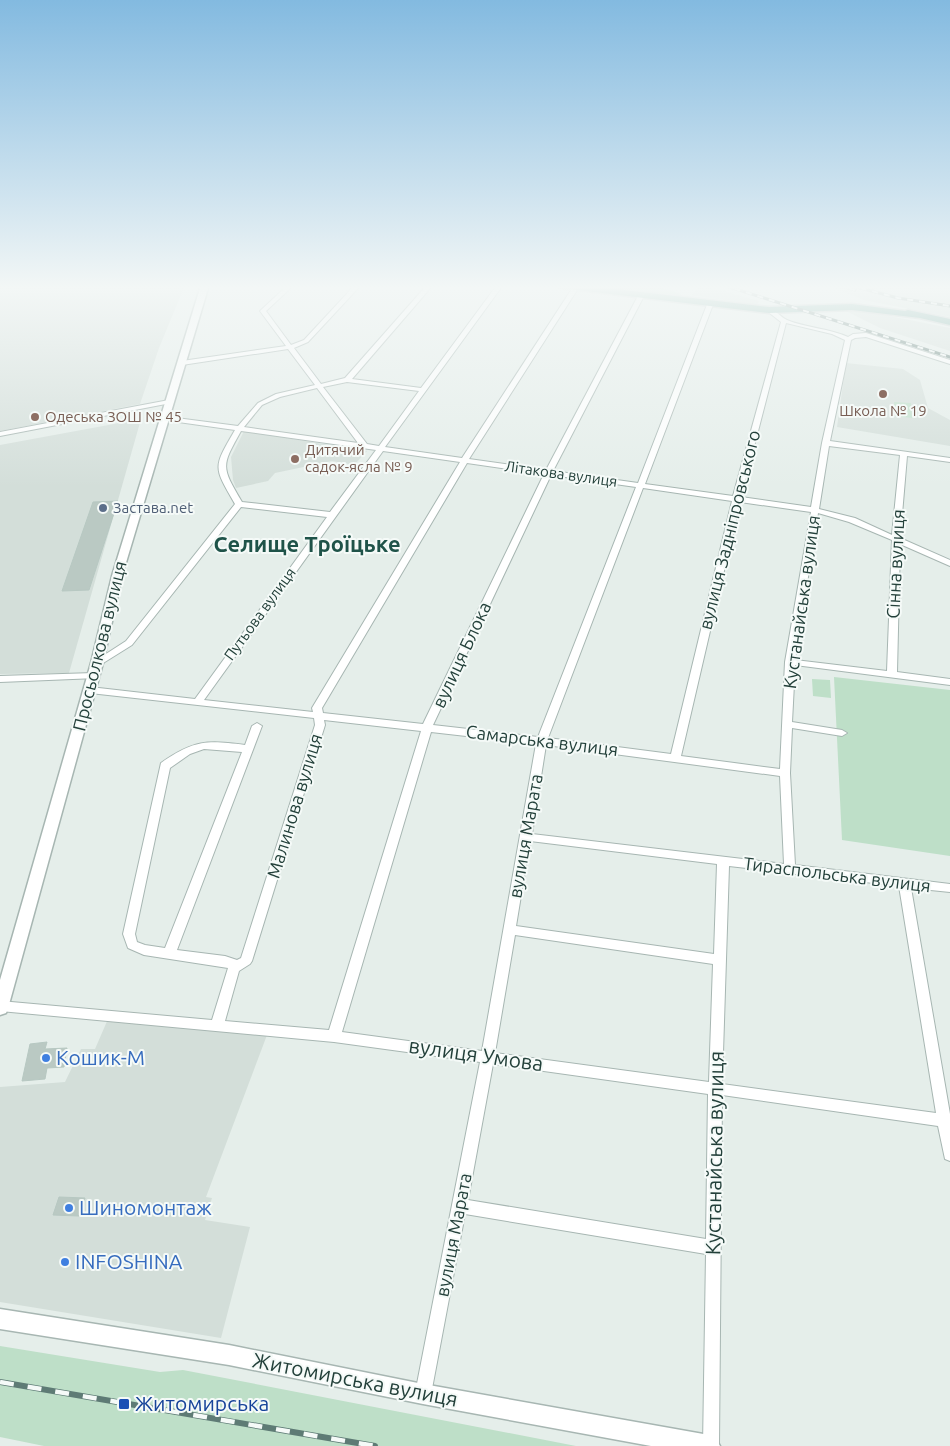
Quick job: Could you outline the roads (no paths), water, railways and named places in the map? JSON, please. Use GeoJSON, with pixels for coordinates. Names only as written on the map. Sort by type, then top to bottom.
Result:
{"type":"FeatureCollection","features":[{"type":"Feature","properties":{"kind":"street","name":"Просьолкова вулиця"},"geometry":{"type":"LineString","coordinates":[[0,1007],[94,676],[117,576],[185,352]]}},
{"type":"Feature","properties":{"kind":"street"},"geometry":{"type":"LineString","coordinates":[[182,363],[249,352]]}},
{"type":"Feature","properties":{"kind":"street"},"geometry":{"type":"LineString","coordinates":[[296,352],[364,446]]}},
{"type":"Feature","properties":{"kind":"street"},"geometry":{"type":"LineString","coordinates":[[347,380],[371,352]]}},
{"type":"Feature","properties":{"kind":"street","name":"Путьова вулиця"},"geometry":{"type":"LineString","coordinates":[[198,701],[451,352]]}},
{"type":"Feature","properties":{"kind":"street","name":"Малинова вулиця"},"geometry":{"type":"LineString","coordinates":[[217,1025],[233,972],[237,966],[242,965],[246,961],[320,725],[318,708],[464,461],[533,352]]}},
{"type":"Feature","properties":{"kind":"street","name":"вулиця Блока"},"geometry":{"type":"LineString","coordinates":[[334,1036],[427,727],[549,472],[611,352]]}},
{"type":"Feature","properties":{"kind":"street","name":"вулиця Марата"},"geometry":{"type":"LineString","coordinates":[[423,1394],[488,1056],[542,741],[692,352]]}},
{"type":"Feature","properties":{"kind":"street","name":"вулиця Задніпровського"},"geometry":{"type":"LineString","coordinates":[[675,759],[736,500],[776,352]]}},
{"type":"Feature","properties":{"kind":"street","name":"Кустанайська вулиця"},"geometry":{"type":"LineString","coordinates":[[790,869],[785,773],[790,662],[826,443],[845,352]]}},
{"type":"Feature","properties":{"kind":"street"},"geometry":{"type":"LineString","coordinates":[[920,352],[950,362]]}},
{"type":"Feature","properties":{"kind":"street"},"geometry":{"type":"LineString","coordinates":[[239,504],[225,480],[221,468],[224,455],[239,429],[260,404],[278,395],[347,380],[423,390]]}},
{"type":"Feature","properties":{"kind":"street"},"geometry":{"type":"LineString","coordinates":[[0,434],[169,402]]}},
{"type":"Feature","properties":{"kind":"street","name":"Літакова вулиця"},"geometry":{"type":"LineString","coordinates":[[164,418],[815,510],[852,520],[950,563]]}},
{"type":"Feature","properties":{"kind":"street"},"geometry":{"type":"LineString","coordinates":[[826,443],[950,460]]}},
{"type":"Feature","properties":{"kind":"street","name":"Сінна вулиця"},"geometry":{"type":"LineString","coordinates":[[892,675],[896,538],[904,454]]}},
{"type":"Feature","properties":{"kind":"street"},"geometry":{"type":"LineString","coordinates":[[97,663],[129,643],[239,504]]}},
{"type":"Feature","properties":{"kind":"street"},"geometry":{"type":"LineString","coordinates":[[239,504],[331,515]]}},
{"type":"Feature","properties":{"kind":"street"},"geometry":{"type":"LineString","coordinates":[[790,662],[950,682]]}},
{"type":"Feature","properties":{"kind":"street"},"geometry":{"type":"LineString","coordinates":[[0,678],[94,676]]}},
{"type":"Feature","properties":{"kind":"street","name":"Самарська вулиця"},"geometry":{"type":"LineString","coordinates":[[90,690],[427,727],[785,773]]}},
{"type":"Feature","properties":{"kind":"street"},"geometry":{"type":"LineString","coordinates":[[787,724],[842,733]]}},
{"type":"Feature","properties":{"kind":"street"},"geometry":{"type":"LineString","coordinates":[[169,954],[257,726]]}},
{"type":"Feature","properties":{"kind":"street"},"geometry":{"type":"LineString","coordinates":[[237,966],[225,961],[137,948],[132,945],[128,934],[165,766],[185,751],[199,745],[248,749]]}},
{"type":"Feature","properties":{"kind":"street","name":"Тираспольська вулиця"},"geometry":{"type":"LineString","coordinates":[[527,837],[950,888]]}},
{"type":"Feature","properties":{"kind":"street","name":"Кустанайська вулиця"},"geometry":{"type":"LineString","coordinates":[[710,1446],[715,1088],[723,861]]}},
{"type":"Feature","properties":{"kind":"street"},"geometry":{"type":"LineString","coordinates":[[904,883],[947,1121],[950,1154]]}},
{"type":"Feature","properties":{"kind":"street"},"geometry":{"type":"LineString","coordinates":[[510,930],[720,960]]}},
{"type":"Feature","properties":{"kind":"street","name":"вулиця Умова"},"geometry":{"type":"LineString","coordinates":[[0,1007],[334,1036],[947,1121]]}},
{"type":"Feature","properties":{"kind":"street"},"geometry":{"type":"LineString","coordinates":[[459,1206],[713,1248]]}},
{"type":"Feature","properties":{"kind":"street","name":"Житомирська вулиця"},"geometry":{"type":"LineString","coordinates":[[0,1319],[229,1355],[423,1394],[710,1446]]}},
{"type":"Feature","properties":{"kind":"railway"},"geometry":{"type":"LineString","coordinates":[[936,352],[950,357]]}},
{"type":"Feature","properties":{"kind":"railway"},"geometry":{"type":"LineString","coordinates":[[0,1382],[375,1446]]}},
{"type":"Feature","properties":{"kind":"place","name":"Школа № 19"},"geometry":{"type":"Point","coordinates":[883,394]}},
{"type":"Feature","properties":{"kind":"place","name":"Одеська ЗОШ № 45"},"geometry":{"type":"Point","coordinates":[35,417]}},
{"type":"Feature","properties":{"kind":"place","name":"Дитячий садок-ясла № 9"},"geometry":{"type":"Point","coordinates":[295,459]}},
{"type":"Feature","properties":{"kind":"place","name":"Застава.net"},"geometry":{"type":"Point","coordinates":[103,508]}},
{"type":"Feature","properties":{"kind":"place","name":"Кошик-М"},"geometry":{"type":"Point","coordinates":[46,1058]}},
{"type":"Feature","properties":{"kind":"place","name":"Шиномонтаж"},"geometry":{"type":"Point","coordinates":[69,1208]}},
{"type":"Feature","properties":{"kind":"place","name":"INFOSHINA"},"geometry":{"type":"Point","coordinates":[65,1262]}},
{"type":"Feature","properties":{"kind":"place","name":"Житомирська"},"geometry":{"type":"Point","coordinates":[124,1404]}},
{"type":"Feature","properties":{"kind":"district","name":"Селище Троїцьке"},"geometry":{"type":"Point","coordinates":[307,544]}}]}
